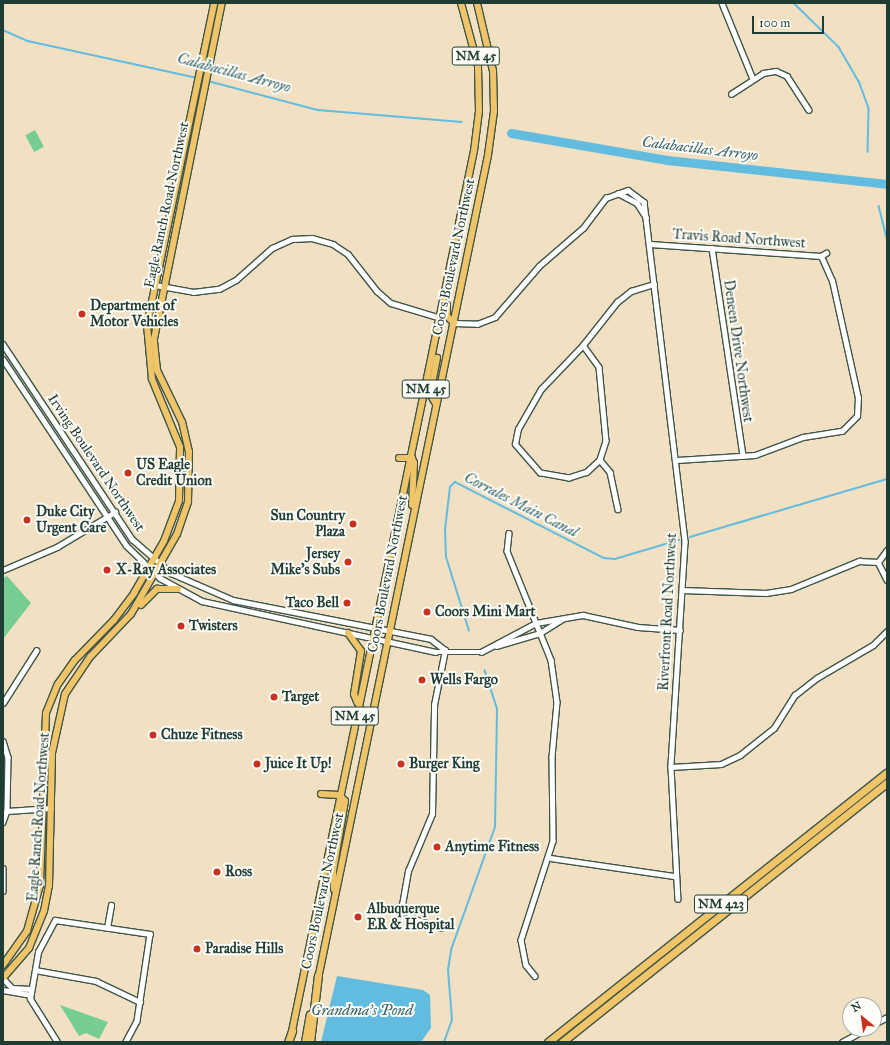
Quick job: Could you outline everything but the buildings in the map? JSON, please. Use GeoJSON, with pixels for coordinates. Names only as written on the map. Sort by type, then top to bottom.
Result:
{"type":"FeatureCollection","features":[{"type":"Feature","properties":{"kind":"highway","name":"NM 423"},"geometry":{"type":"LineString","coordinates":[[547,1042],[887,772]]}},
{"type":"Feature","properties":{"kind":"highway","name":"NM 423"},"geometry":{"type":"LineString","coordinates":[[564,1041],[887,783]]}},
{"type":"Feature","properties":{"kind":"highway"},"geometry":{"type":"LineString","coordinates":[[310,1042],[318,975]]}},
{"type":"Feature","properties":{"kind":"highway"},"geometry":{"type":"LineString","coordinates":[[289,1042],[292,1031]]}},
{"type":"Feature","properties":{"kind":"main road","name":"Eagle Ranch Road Northwest"},"geometry":{"type":"LineString","coordinates":[[209,49],[214,3]]}},
{"type":"Feature","properties":{"kind":"main road","name":"Eagle Ranch Road Northwest"},"geometry":{"type":"LineString","coordinates":[[3,978],[29,948],[44,911],[49,886],[52,753],[65,694],[90,657],[128,619],[160,565],[184,518],[191,476],[182,422],[157,370],[154,339],[197,106],[209,49],[222,3]]}},
{"type":"Feature","properties":{"kind":"main road","name":"Coors Boulevard Northwest"},"geometry":{"type":"LineString","coordinates":[[292,1031],[357,702],[375,628],[441,318],[479,111],[478,66],[461,3]]}},
{"type":"Feature","properties":{"kind":"main road","name":"Coors Boulevard Northwest"},"geometry":{"type":"LineString","coordinates":[[305,1042],[412,511],[454,323],[494,111],[492,64],[477,3]]}},
{"type":"Feature","properties":{"kind":"main road","name":"Eagle Ranch Road Northwest"},"geometry":{"type":"LineString","coordinates":[[3,965],[19,944],[34,913],[40,885],[46,713],[58,684],[81,652],[123,610],[154,559],[179,501],[181,464],[175,430],[158,396],[148,359],[147,325],[155,284],[197,106]]}},
{"type":"Feature","properties":{"kind":"main road"},"geometry":{"type":"LineString","coordinates":[[454,323],[446,311],[462,209]]}},
{"type":"Feature","properties":{"kind":"main road"},"geometry":{"type":"LineString","coordinates":[[436,404],[430,394],[442,331],[441,318]]}},
{"type":"Feature","properties":{"kind":"main road"},"geometry":{"type":"LineString","coordinates":[[399,458],[412,458],[412,511]]}},
{"type":"Feature","properties":{"kind":"main road"},"geometry":{"type":"LineString","coordinates":[[114,634],[127,626],[151,592],[162,588],[178,590]]}},
{"type":"Feature","properties":{"kind":"main road"},"geometry":{"type":"LineString","coordinates":[[348,633],[361,651],[354,694],[357,702]]}},
{"type":"Feature","properties":{"kind":"main road"},"geometry":{"type":"LineString","coordinates":[[321,794],[339,795],[345,804],[333,871],[335,893]]}},
{"type":"Feature","properties":{"kind":"street"},"geometry":{"type":"LineString","coordinates":[[722,3],[754,79]]}},
{"type":"Feature","properties":{"kind":"street"},"geometry":{"type":"LineString","coordinates":[[731,94],[768,71],[780,72],[809,110]]}},
{"type":"Feature","properties":{"kind":"street","name":"Riverfront Road Northwest"},"geometry":{"type":"LineString","coordinates":[[618,193],[632,191],[647,208],[646,217],[677,460],[685,542],[671,767],[675,876],[678,899]]}},
{"type":"Feature","properties":{"kind":"street"},"geometry":{"type":"LineString","coordinates":[[454,323],[477,324],[495,317],[539,266],[583,228],[602,201],[618,193],[634,200],[646,217]]}},
{"type":"Feature","properties":{"kind":"street"},"geometry":{"type":"LineString","coordinates":[[155,284],[193,292],[219,289],[236,280],[272,248],[292,240],[312,238],[344,251],[382,296],[410,312],[428,312],[441,318]]}},
{"type":"Feature","properties":{"kind":"street","name":"Travis Road Northwest"},"geometry":{"type":"LineString","coordinates":[[650,244],[824,255],[832,281],[858,398],[857,416],[842,431],[803,437],[743,456]]}},
{"type":"Feature","properties":{"kind":"street","name":"Deneen Drive Northwest"},"geometry":{"type":"LineString","coordinates":[[712,248],[743,456]]}},
{"type":"Feature","properties":{"kind":"street"},"geometry":{"type":"LineString","coordinates":[[583,345],[600,367],[606,441],[600,460],[587,472],[569,478],[555,478],[540,473],[514,444],[518,429],[541,389],[583,345],[617,302],[631,291],[654,284]]}},
{"type":"Feature","properties":{"kind":"street","name":"Irving Boulevard Northwest"},"geometry":{"type":"LineString","coordinates":[[3,344],[132,539],[160,565],[182,580],[233,600],[431,639],[445,650]]}},
{"type":"Feature","properties":{"kind":"street","name":"Irving Boulevard Northwest"},"geometry":{"type":"LineString","coordinates":[[3,359],[106,518],[148,568],[178,590],[225,608],[372,638],[410,649],[445,650]]}},
{"type":"Feature","properties":{"kind":"street"},"geometry":{"type":"LineString","coordinates":[[677,460],[743,456]]}},
{"type":"Feature","properties":{"kind":"street"},"geometry":{"type":"LineString","coordinates":[[600,460],[610,472],[618,508]]}},
{"type":"Feature","properties":{"kind":"street"},"geometry":{"type":"LineString","coordinates":[[3,570],[57,547],[115,512]]}},
{"type":"Feature","properties":{"kind":"street"},"geometry":{"type":"LineString","coordinates":[[510,533],[507,551],[551,660],[557,702],[551,858],[521,940],[526,965],[535,976]]}},
{"type":"Feature","properties":{"kind":"street"},"geometry":{"type":"LineString","coordinates":[[878,562],[887,550]]}},
{"type":"Feature","properties":{"kind":"street"},"geometry":{"type":"LineString","coordinates":[[682,590],[766,593],[791,589],[859,562],[878,562]]}},
{"type":"Feature","properties":{"kind":"street"},"geometry":{"type":"LineString","coordinates":[[878,562],[887,580]]}},
{"type":"Feature","properties":{"kind":"street"},"geometry":{"type":"LineString","coordinates":[[494,646],[536,623],[563,618],[596,616],[638,627],[680,630]]}},
{"type":"Feature","properties":{"kind":"street"},"geometry":{"type":"LineString","coordinates":[[441,928],[413,919],[404,912],[402,901],[408,871],[432,814],[434,706],[445,650],[472,653],[540,633],[563,618]]}},
{"type":"Feature","properties":{"kind":"street"},"geometry":{"type":"LineString","coordinates":[[671,767],[721,764],[740,755],[774,728],[795,695],[817,678],[873,645],[887,631]]}},
{"type":"Feature","properties":{"kind":"street"},"geometry":{"type":"LineString","coordinates":[[3,703],[36,651]]}},
{"type":"Feature","properties":{"kind":"street"},"geometry":{"type":"LineString","coordinates":[[3,740],[8,757],[7,811],[3,822]]}},
{"type":"Feature","properties":{"kind":"street"},"geometry":{"type":"LineString","coordinates":[[7,811],[42,810],[51,808]]}},
{"type":"Feature","properties":{"kind":"street"},"geometry":{"type":"LineString","coordinates":[[551,858],[675,876]]}},
{"type":"Feature","properties":{"kind":"street"},"geometry":{"type":"LineString","coordinates":[[3,868],[3,891]]}},
{"type":"Feature","properties":{"kind":"street"},"geometry":{"type":"LineString","coordinates":[[107,928],[111,905]]}},
{"type":"Feature","properties":{"kind":"street"},"geometry":{"type":"LineString","coordinates":[[399,915],[404,912]]}},
{"type":"Feature","properties":{"kind":"street"},"geometry":{"type":"LineString","coordinates":[[57,1042],[30,992],[38,952],[55,920],[150,934],[137,1022],[126,1042]]}},
{"type":"Feature","properties":{"kind":"street"},"geometry":{"type":"LineString","coordinates":[[35,970],[96,981],[140,1002]]}},
{"type":"Feature","properties":{"kind":"street"},"geometry":{"type":"LineString","coordinates":[[3,978],[12,988],[30,992]]}},
{"type":"Feature","properties":{"kind":"street"},"geometry":{"type":"LineString","coordinates":[[3,990],[30,992]]}},
{"type":"Feature","properties":{"kind":"street"},"geometry":{"type":"LineString","coordinates":[[842,1042],[851,1037]]}},
{"type":"Feature","properties":{"kind":"green space"},"geometry":{"type":"Polygon","coordinates":[[[35,130],[44,147],[34,152],[25,135],[35,130]]]}},
{"type":"Feature","properties":{"kind":"green space"},"geometry":{"type":"Polygon","coordinates":[[[7,576],[31,603],[3,639],[3,578],[7,576]]]}},
{"type":"Feature","properties":{"kind":"green space"},"geometry":{"type":"Polygon","coordinates":[[[60,1005],[108,1022],[99,1039],[86,1033],[79,1036],[60,1005]]]}},
{"type":"Feature","properties":{"kind":"water","name":"Grandma's Pond"},"geometry":{"type":"Polygon","coordinates":[[[337,976],[423,990],[430,995],[431,1028],[421,1042],[321,1042],[337,976]]]}},
{"type":"Feature","properties":{"kind":"waterway","name":"Corrales Main Canal"},"geometry":{"type":"LineString","coordinates":[[794,3],[839,47],[859,81],[869,109],[868,152]]}},
{"type":"Feature","properties":{"kind":"waterway","name":"Calabacillas Arroyo"},"geometry":{"type":"LineString","coordinates":[[3,30],[28,41],[197,78]]}},
{"type":"Feature","properties":{"kind":"waterway","name":"Calabacillas Arroyo"},"geometry":{"type":"LineString","coordinates":[[208,81],[318,110],[462,122]]}},
{"type":"Feature","properties":{"kind":"waterway","name":"Calabacillas Arroyo"},"geometry":{"type":"LineString","coordinates":[[511,133],[667,160],[887,184]]}},
{"type":"Feature","properties":{"kind":"waterway","name":"Corrales Main Canal"},"geometry":{"type":"LineString","coordinates":[[879,206],[887,238]]}},
{"type":"Feature","properties":{"kind":"waterway","name":"Corrales Main Canal"},"geometry":{"type":"LineString","coordinates":[[690,537],[887,479]]}},
{"type":"Feature","properties":{"kind":"waterway","name":"Corrales Main Canal"},"geometry":{"type":"LineString","coordinates":[[469,631],[446,557],[445,530],[450,487],[455,482],[604,558],[615,559],[679,540]]}},
{"type":"Feature","properties":{"kind":"waterway","name":"Corrales Main Canal"},"geometry":{"type":"LineString","coordinates":[[444,1042],[452,1020],[448,970],[451,950],[495,827],[497,709],[485,671]]}},
{"type":"Feature","properties":{"kind":"place","name":"Department of Motor Vehicles"},"geometry":{"type":"Point","coordinates":[82,314]}},
{"type":"Feature","properties":{"kind":"place","name":"US Eagle Credit Union"},"geometry":{"type":"Point","coordinates":[128,473]}},
{"type":"Feature","properties":{"kind":"place","name":"Duke City Urgent Care"},"geometry":{"type":"Point","coordinates":[27,520]}},
{"type":"Feature","properties":{"kind":"place","name":"Sun Country Plaza"},"geometry":{"type":"Point","coordinates":[353,524]}},
{"type":"Feature","properties":{"kind":"place","name":"Jersey Mike's Subs"},"geometry":{"type":"Point","coordinates":[348,562]}},
{"type":"Feature","properties":{"kind":"place","name":"X-Ray Associates"},"geometry":{"type":"Point","coordinates":[107,570]}},
{"type":"Feature","properties":{"kind":"place","name":"Taco Bell"},"geometry":{"type":"Point","coordinates":[347,603]}},
{"type":"Feature","properties":{"kind":"place","name":"Coors Mini Mart"},"geometry":{"type":"Point","coordinates":[427,612]}},
{"type":"Feature","properties":{"kind":"place","name":"Twisters"},"geometry":{"type":"Point","coordinates":[181,626]}},
{"type":"Feature","properties":{"kind":"place","name":"Wells Fargo"},"geometry":{"type":"Point","coordinates":[422,680]}},
{"type":"Feature","properties":{"kind":"place","name":"Target"},"geometry":{"type":"Point","coordinates":[274,697]}},
{"type":"Feature","properties":{"kind":"place","name":"Chuze Fitness"},"geometry":{"type":"Point","coordinates":[153,735]}},
{"type":"Feature","properties":{"kind":"place","name":"Juice It Up!"},"geometry":{"type":"Point","coordinates":[257,764]}},
{"type":"Feature","properties":{"kind":"place","name":"Burger King"},"geometry":{"type":"Point","coordinates":[401,764]}},
{"type":"Feature","properties":{"kind":"place","name":"Anytime Fitness"},"geometry":{"type":"Point","coordinates":[437,847]}},
{"type":"Feature","properties":{"kind":"place","name":"Ross"},"geometry":{"type":"Point","coordinates":[217,872]}},
{"type":"Feature","properties":{"kind":"place","name":"Albuquerque ER & Hospital"},"geometry":{"type":"Point","coordinates":[358,917]}},
{"type":"Feature","properties":{"kind":"place","name":"Paradise Hills"},"geometry":{"type":"Point","coordinates":[197,949]}}]}
